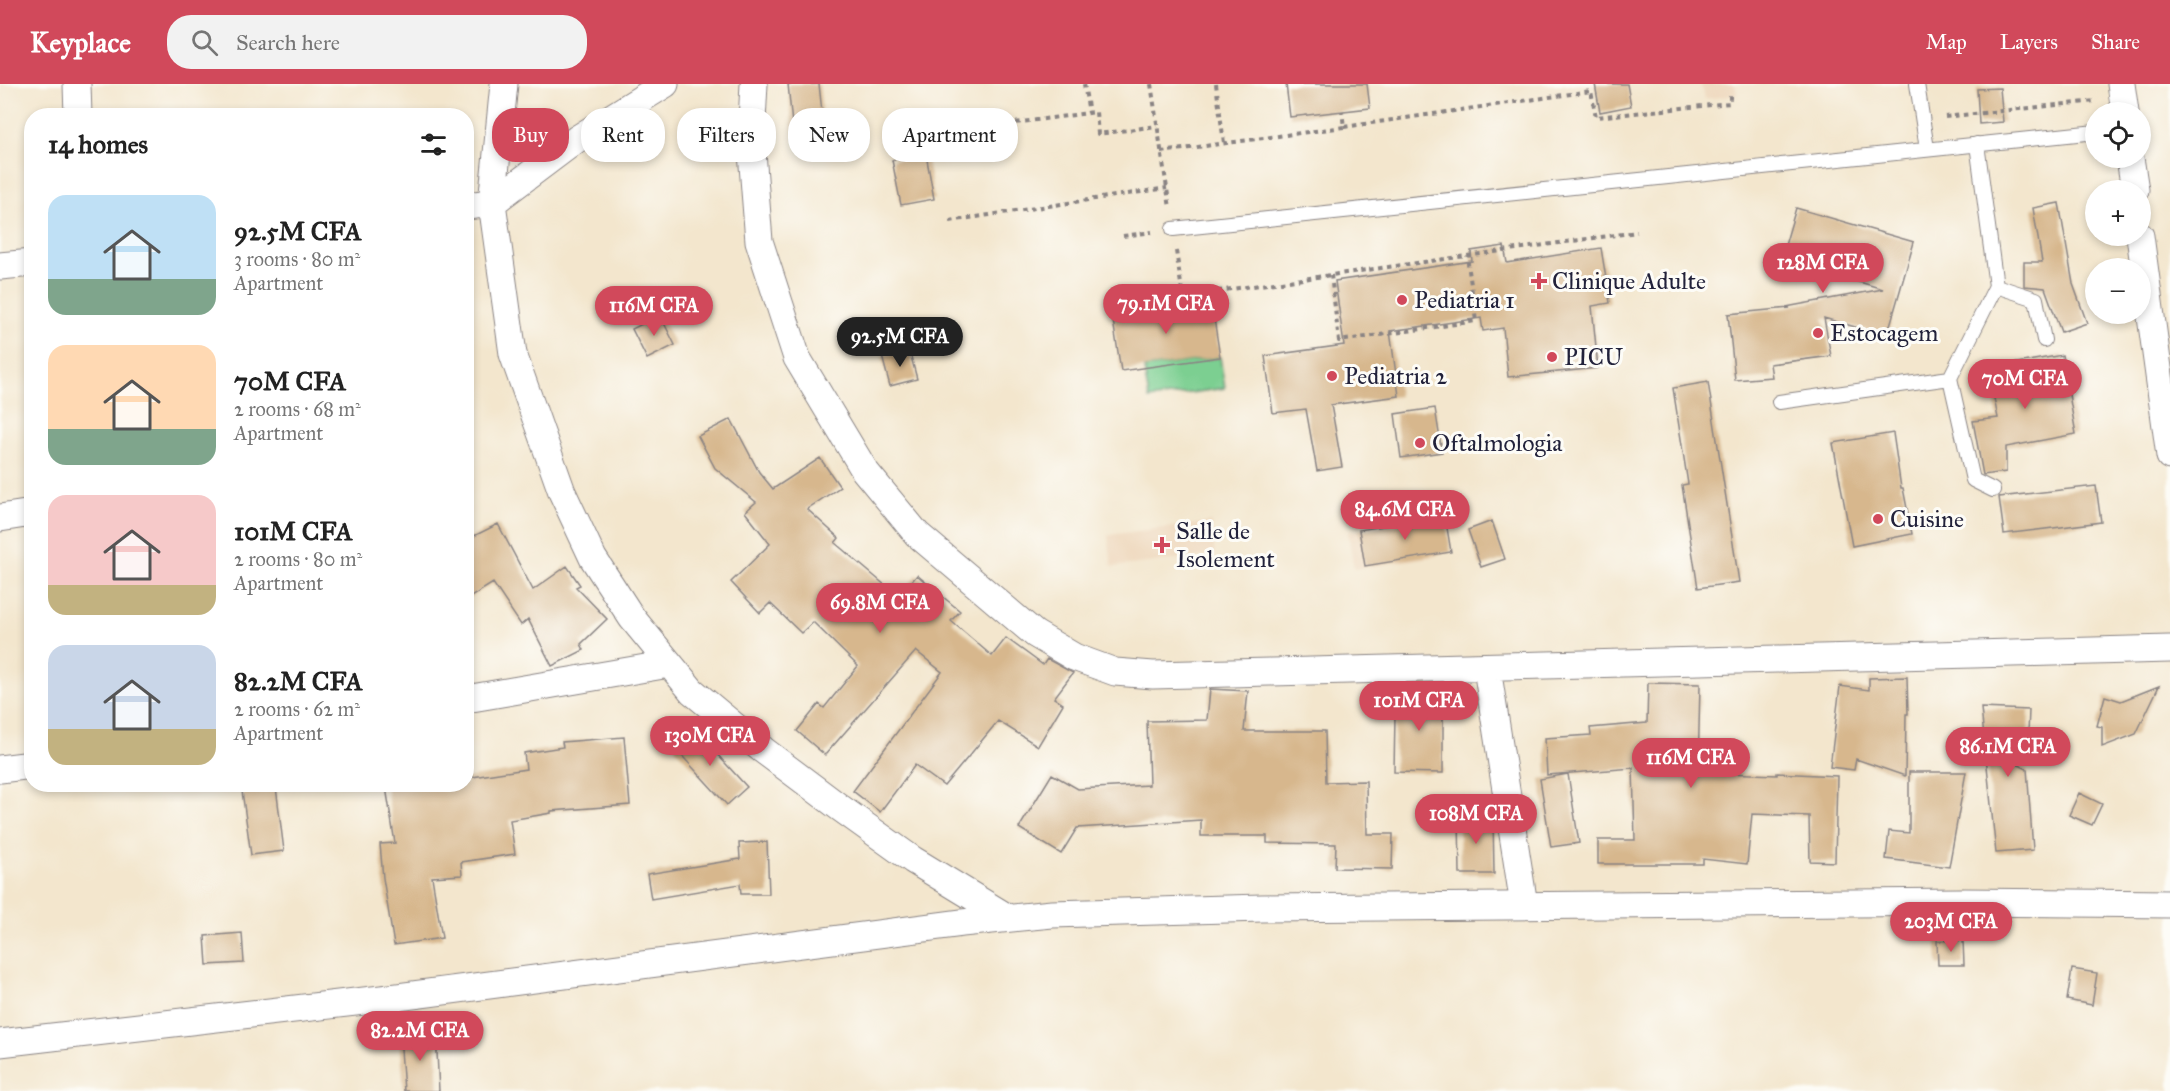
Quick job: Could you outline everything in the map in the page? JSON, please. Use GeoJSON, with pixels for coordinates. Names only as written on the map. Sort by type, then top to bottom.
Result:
{"type":"FeatureCollection","features":[{"type":"Feature","properties":{"kind":"street"},"geometry":{"type":"LineString","coordinates":[[77,84],[78,108]]}},
{"type":"Feature","properties":{"kind":"street"},"geometry":{"type":"LineString","coordinates":[[504,84],[479,204],[513,354],[562,492],[600,568],[632,618],[692,691],[772,758],[914,860],[1008,918]]}},
{"type":"Feature","properties":{"kind":"street"},"geometry":{"type":"LineString","coordinates":[[479,204],[665,84]]}},
{"type":"Feature","properties":{"kind":"street"},"geometry":{"type":"LineString","coordinates":[[754,84],[752,140],[759,241],[797,358],[865,471],[917,534],[1035,634],[1074,657],[1115,672],[1154,675],[2170,649]]}},
{"type":"Feature","properties":{"kind":"street"},"geometry":{"type":"LineString","coordinates":[[2142,246],[2166,397],[2170,456]]}},
{"type":"Feature","properties":{"kind":"street"},"geometry":{"type":"LineString","coordinates":[[0,266],[24,264]]}},
{"type":"Feature","properties":{"kind":"street"},"geometry":{"type":"LineString","coordinates":[[0,518],[24,514]]}},
{"type":"Feature","properties":{"kind":"street"},"geometry":{"type":"LineString","coordinates":[[474,698],[669,664]]}},
{"type":"Feature","properties":{"kind":"street"},"geometry":{"type":"LineString","coordinates":[[1487,668],[1524,905]]}},
{"type":"Feature","properties":{"kind":"street"},"geometry":{"type":"LineString","coordinates":[[0,769],[24,766]]}},
{"type":"Feature","properties":{"kind":"street"},"geometry":{"type":"LineString","coordinates":[[0,1043],[390,998],[962,922],[1052,914],[1262,908],[1524,905],[1962,902],[2170,904]]}},
{"type":"Feature","properties":{"kind":"lane"},"geometry":{"type":"LineString","coordinates":[[1917,84],[1927,149]]}},
{"type":"Feature","properties":{"kind":"lane"},"geometry":{"type":"LineString","coordinates":[[1173,229],[2085,133]]}},
{"type":"Feature","properties":{"kind":"lane"},"geometry":{"type":"LineString","coordinates":[[1977,144],[1996,286],[1950,378],[1973,480],[1993,490]]}},
{"type":"Feature","properties":{"kind":"lane"},"geometry":{"type":"LineString","coordinates":[[1996,286],[2036,299],[2044,340]]}},
{"type":"Feature","properties":{"kind":"lane"},"geometry":{"type":"LineString","coordinates":[[1779,402],[1950,378]]}},
{"type":"Feature","properties":{"kind":"path"},"geometry":{"type":"LineString","coordinates":[[1084,84],[1089,113]]}},
{"type":"Feature","properties":{"kind":"path"},"geometry":{"type":"LineString","coordinates":[[1151,84],[1184,304]]}},
{"type":"Feature","properties":{"kind":"path"},"geometry":{"type":"LineString","coordinates":[[1216,84],[1224,143]]}},
{"type":"Feature","properties":{"kind":"path"},"geometry":{"type":"LineString","coordinates":[[1161,152],[1591,91],[1596,117],[1730,104],[1730,95]]}},
{"type":"Feature","properties":{"kind":"path"},"geometry":{"type":"LineString","coordinates":[[1922,119],[2123,98]]}},
{"type":"Feature","properties":{"kind":"path"},"geometry":{"type":"LineString","coordinates":[[1342,111],[1344,126]]}},
{"type":"Feature","properties":{"kind":"path"},"geometry":{"type":"LineString","coordinates":[[1018,123],[1096,112],[1098,134],[1157,126]]}},
{"type":"Feature","properties":{"kind":"path"},"geometry":{"type":"LineString","coordinates":[[950,221],[1167,188]]}},
{"type":"Feature","properties":{"kind":"path"},"geometry":{"type":"LineString","coordinates":[[1123,236],[1173,229]]}},
{"type":"Feature","properties":{"kind":"path"},"geometry":{"type":"LineString","coordinates":[[1182,296],[1637,232]]}},
{"type":"Feature","properties":{"kind":"path"},"geometry":{"type":"LineString","coordinates":[[1331,275],[1340,341],[1476,321],[1467,256]]}},
{"type":"Feature","properties":{"kind":"shaded area"},"geometry":{"type":"Polygon","coordinates":[[[1701,84],[1735,84],[1737,95],[1704,99],[1701,84]]]}},
{"type":"Feature","properties":{"kind":"shaded area"},"geometry":{"type":"Polygon","coordinates":[[[1431,519],[1437,556],[1354,569],[1348,532],[1431,519]]]}},
{"type":"Feature","properties":{"kind":"shaded area","name":"Salle de Isolement"},"geometry":{"type":"Polygon","coordinates":[[[1211,522],[1215,555],[1112,567],[1108,535],[1211,522]]]}},
{"type":"Feature","properties":{"kind":"green space"},"geometry":{"type":"Polygon","coordinates":[[[1220,357],[1225,388],[1149,399],[1144,368],[1220,357]]]}},
{"type":"Feature","properties":{"kind":"building"},"geometry":{"type":"Polygon","coordinates":[[[788,84],[819,84],[822,108],[790,108],[788,84]]]}},
{"type":"Feature","properties":{"kind":"building"},"geometry":{"type":"Polygon","coordinates":[[[1286,84],[1367,84],[1370,108],[1290,117],[1286,84]]]}},
{"type":"Feature","properties":{"kind":"building"},"geometry":{"type":"Polygon","coordinates":[[[1595,84],[1627,84],[1631,106],[1600,112],[1595,84]]]}},
{"type":"Feature","properties":{"kind":"building"},"geometry":{"type":"Polygon","coordinates":[[[2000,88],[2003,122],[1979,124],[1977,89],[2000,88]]]}},
{"type":"Feature","properties":{"kind":"building"},"geometry":{"type":"Polygon","coordinates":[[[892,162],[927,162],[934,199],[901,205],[892,162]]]}},
{"type":"Feature","properties":{"kind":"building"},"geometry":{"type":"Polygon","coordinates":[[[2059,203],[2073,284],[2085,317],[2085,324],[2061,332],[2045,288],[2024,286],[2024,262],[2042,262],[2033,208],[2059,203]]]}},
{"type":"Feature","properties":{"kind":"building"},"geometry":{"type":"Polygon","coordinates":[[[1796,208],[1914,242],[1887,336],[1824,318],[1831,356],[1770,364],[1772,377],[1735,380],[1728,314],[1790,308],[1786,307],[1883,289],[1781,259],[1796,208]]]}},
{"type":"Feature","properties":{"kind":"building"},"geometry":{"type":"Polygon","coordinates":[[[1504,246],[1507,263],[1601,248],[1610,303],[1592,306],[1598,368],[1508,377],[1503,328],[1483,331],[1481,318],[1390,331],[1399,396],[1331,405],[1342,467],[1317,471],[1306,409],[1273,413],[1265,356],[1344,345],[1335,281],[1472,261],[1471,251],[1504,246]]]}},
{"type":"Feature","properties":{"kind":"building"},"geometry":{"type":"Polygon","coordinates":[[[1211,299],[1220,357],[1121,371],[1112,314],[1211,299]]]}},
{"type":"Feature","properties":{"kind":"building"},"geometry":{"type":"Polygon","coordinates":[[[660,315],[675,345],[647,359],[632,329],[660,315]]]}},
{"type":"Feature","properties":{"kind":"building"},"geometry":{"type":"Polygon","coordinates":[[[909,349],[917,379],[890,386],[882,356],[909,349]]]}},
{"type":"Feature","properties":{"kind":"building"},"geometry":{"type":"Polygon","coordinates":[[[2062,355],[2076,434],[2006,447],[2006,472],[1983,475],[1973,421],[1998,418],[1988,368],[2062,355]]]}},
{"type":"Feature","properties":{"kind":"building"},"geometry":{"type":"Polygon","coordinates":[[[1708,382],[1739,582],[1698,588],[1682,485],[1688,484],[1673,388],[1708,382]]]}},
{"type":"Feature","properties":{"kind":"building"},"geometry":{"type":"Polygon","coordinates":[[[1435,408],[1442,452],[1401,458],[1395,414],[1435,408]]]}},
{"type":"Feature","properties":{"kind":"building"},"geometry":{"type":"Polygon","coordinates":[[[731,419],[759,472],[773,489],[820,458],[840,487],[807,509],[839,538],[835,543],[899,597],[917,575],[960,611],[951,621],[992,656],[1006,638],[1043,665],[1047,659],[1073,673],[1054,698],[1063,704],[1038,746],[998,721],[944,786],[915,765],[880,812],[853,791],[942,672],[916,651],[825,755],[797,731],[819,704],[824,708],[858,666],[813,622],[801,633],[770,603],[760,613],[731,582],[770,544],[745,512],[756,502],[715,468],[698,436],[731,419]]]}},
{"type":"Feature","properties":{"kind":"building"},"geometry":{"type":"Polygon","coordinates":[[[1893,433],[1901,488],[1903,488],[1912,534],[1852,546],[1833,443],[1893,433]]]}},
{"type":"Feature","properties":{"kind":"building"},"geometry":{"type":"Polygon","coordinates":[[[2096,486],[2101,522],[2004,534],[1999,497],[2096,486]]]}},
{"type":"Feature","properties":{"kind":"building"},"geometry":{"type":"Polygon","coordinates":[[[1445,516],[1451,552],[1365,566],[1359,530],[1445,516]]]}},
{"type":"Feature","properties":{"kind":"building"},"geometry":{"type":"Polygon","coordinates":[[[1492,521],[1505,559],[1481,567],[1468,530],[1492,521]]]}},
{"type":"Feature","properties":{"kind":"building"},"geometry":{"type":"Polygon","coordinates":[[[498,524],[533,590],[567,566],[580,585],[576,587],[607,619],[581,644],[584,650],[552,666],[528,619],[521,625],[493,583],[474,595],[474,536],[498,524]]]}},
{"type":"Feature","properties":{"kind":"building"},"geometry":{"type":"Polygon","coordinates":[[[1907,677],[1905,776],[1856,759],[1854,770],[1830,767],[1840,686],[1869,690],[1869,678],[1907,677]]]}},
{"type":"Feature","properties":{"kind":"building"},"geometry":{"type":"Polygon","coordinates":[[[1648,683],[1700,684],[1698,772],[1837,776],[1835,862],[1810,861],[1809,816],[1752,814],[1747,864],[1703,859],[1703,864],[1598,864],[1598,840],[1635,840],[1633,768],[1547,775],[1545,738],[1591,735],[1590,728],[1647,723],[1648,683]]]}},
{"type":"Feature","properties":{"kind":"building"},"geometry":{"type":"Polygon","coordinates":[[[1402,685],[1435,685],[1435,716],[1443,716],[1443,773],[1394,772],[1395,715],[1402,715],[1402,685]]]}},
{"type":"Feature","properties":{"kind":"building"},"geometry":{"type":"Polygon","coordinates":[[[2159,686],[2136,734],[2102,747],[2102,727],[2097,726],[2105,696],[2121,701],[2159,686]]]}},
{"type":"Feature","properties":{"kind":"building"},"geometry":{"type":"Polygon","coordinates":[[[1210,689],[1248,691],[1244,731],[1325,731],[1326,782],[1366,781],[1367,834],[1393,834],[1392,869],[1335,868],[1336,844],[1267,843],[1267,836],[1201,836],[1201,820],[1077,828],[1061,854],[1019,828],[1052,774],[1078,789],[1149,785],[1147,721],[1207,720],[1210,689]]]}},
{"type":"Feature","properties":{"kind":"building"},"geometry":{"type":"Polygon","coordinates":[[[1981,708],[2029,710],[2027,757],[2001,756],[2027,769],[2033,850],[1996,853],[1981,708]]]}},
{"type":"Feature","properties":{"kind":"building"},"geometry":{"type":"Polygon","coordinates":[[[694,729],[747,787],[727,805],[674,747],[694,729]]]}},
{"type":"Feature","properties":{"kind":"building"},"geometry":{"type":"Polygon","coordinates":[[[624,737],[630,805],[551,811],[551,813],[510,820],[515,854],[461,862],[462,875],[432,877],[442,938],[394,945],[380,844],[395,843],[387,792],[474,792],[474,777],[526,769],[524,753],[563,747],[562,742],[624,737]]]}},
{"type":"Feature","properties":{"kind":"building"},"geometry":{"type":"Polygon","coordinates":[[[1909,772],[1966,772],[1949,867],[1886,859],[1889,831],[1909,833],[1909,772]]]}},
{"type":"Feature","properties":{"kind":"building"},"geometry":{"type":"Polygon","coordinates":[[[1568,774],[1579,843],[1551,847],[1540,779],[1568,774]]]}},
{"type":"Feature","properties":{"kind":"building"},"geometry":{"type":"Polygon","coordinates":[[[242,792],[277,792],[284,851],[251,855],[242,792]]]}},
{"type":"Feature","properties":{"kind":"building"},"geometry":{"type":"Polygon","coordinates":[[[2079,793],[2102,804],[2092,825],[2069,815],[2079,793]]]}},
{"type":"Feature","properties":{"kind":"building"},"geometry":{"type":"Polygon","coordinates":[[[1459,817],[1493,817],[1494,874],[1460,874],[1459,817]]]}},
{"type":"Feature","properties":{"kind":"building"},"geometry":{"type":"Polygon","coordinates":[[[767,842],[769,894],[741,894],[740,884],[651,899],[647,874],[740,859],[739,843],[767,842]]]}},
{"type":"Feature","properties":{"kind":"building"},"geometry":{"type":"Polygon","coordinates":[[[242,933],[244,963],[207,965],[205,936],[242,933]]]}},
{"type":"Feature","properties":{"kind":"building"},"geometry":{"type":"Polygon","coordinates":[[[1963,940],[1964,965],[1938,965],[1937,941],[1963,940]]]}},
{"type":"Feature","properties":{"kind":"building"},"geometry":{"type":"Polygon","coordinates":[[[2072,969],[2097,973],[2092,1005],[2067,1000],[2072,969]]]}},
{"type":"Feature","properties":{"kind":"building"},"geometry":{"type":"Polygon","coordinates":[[[436,1033],[439,1091],[404,1091],[400,1035],[436,1033]]]}},
{"type":"Feature","properties":{"kind":"place","name":"Clinique Adulte"},"geometry":{"type":"Point","coordinates":[1539,281]}},
{"type":"Feature","properties":{"kind":"place","name":"Pediatria 1"},"geometry":{"type":"Point","coordinates":[1402,300]}},
{"type":"Feature","properties":{"kind":"place","name":"Estocagem"},"geometry":{"type":"Point","coordinates":[1818,333]}},
{"type":"Feature","properties":{"kind":"place","name":"PICU"},"geometry":{"type":"Point","coordinates":[1552,357]}},
{"type":"Feature","properties":{"kind":"place","name":"Pediatria 2"},"geometry":{"type":"Point","coordinates":[1332,376]}},
{"type":"Feature","properties":{"kind":"place","name":"Oftalmologia"},"geometry":{"type":"Point","coordinates":[1420,443]}},
{"type":"Feature","properties":{"kind":"place","name":"Cuisine"},"geometry":{"type":"Point","coordinates":[1878,519]}},
{"type":"Feature","properties":{"kind":"place","name":"Salle de Isolement"},"geometry":{"type":"Point","coordinates":[1162,545]}}]}
